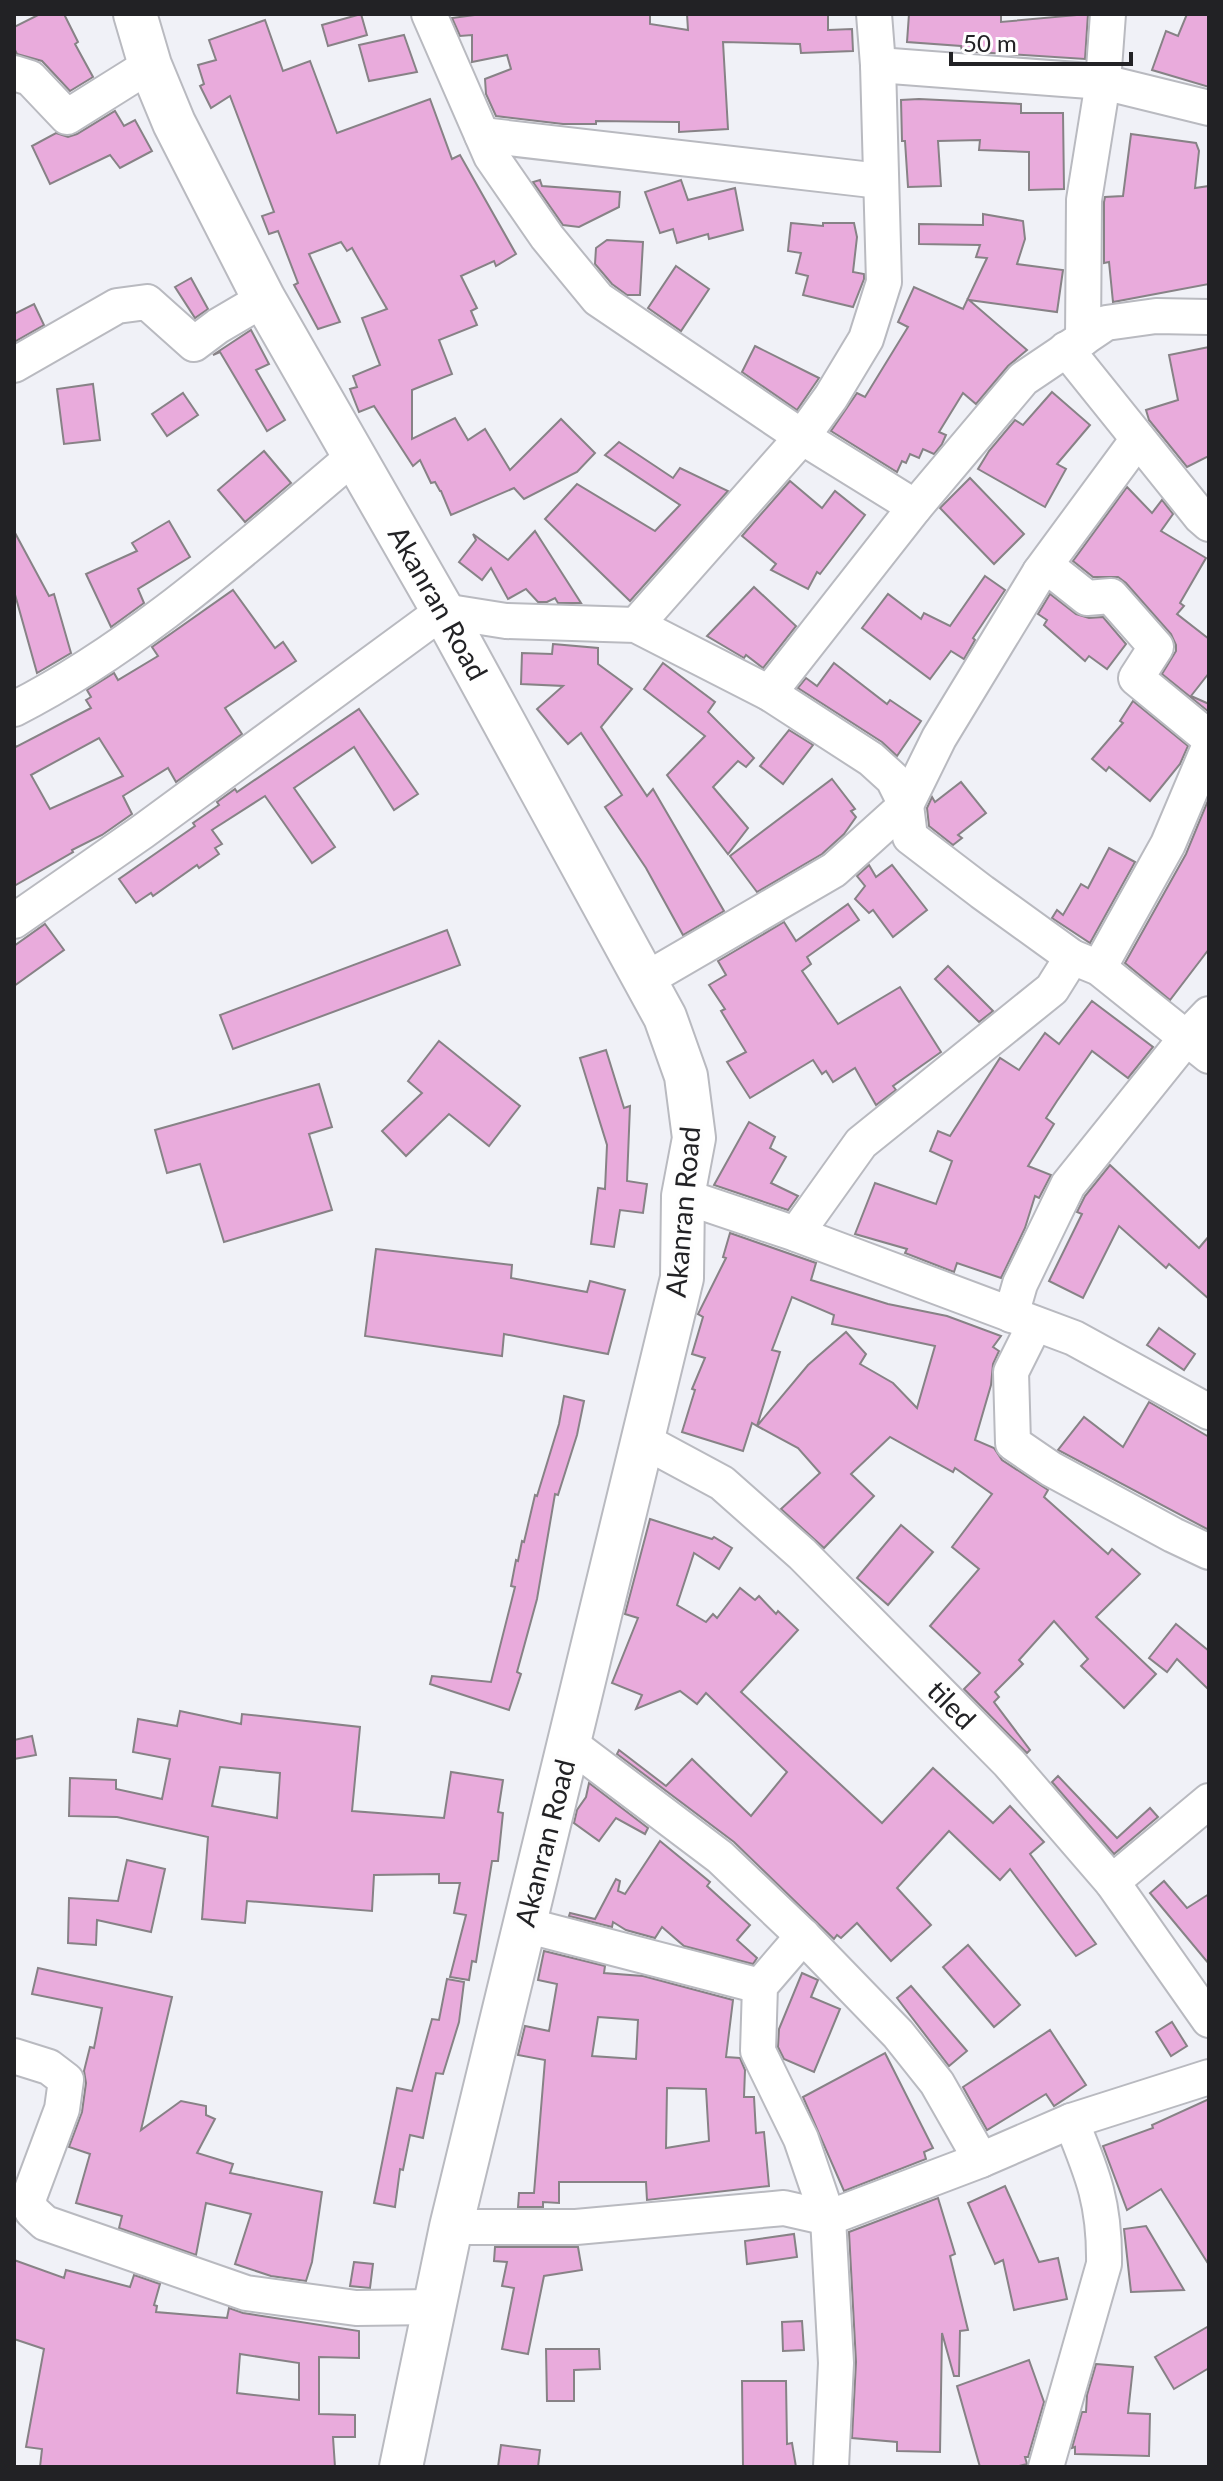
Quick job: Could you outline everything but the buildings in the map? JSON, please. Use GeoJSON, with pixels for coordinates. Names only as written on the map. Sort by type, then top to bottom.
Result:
{"type":"FeatureCollection","features":[{"type":"Feature","properties":{"kind":"main road","name":"Akanran Road"},"geometry":{"type":"LineString","coordinates":[[135,14],[150,65],[174,123],[264,299],[443,611],[665,1017],[686,1076],[694,1138],[683,1196],[682,1278],[451,2227],[401,2467]]}},
{"type":"Feature","properties":{"kind":"street"},"geometry":{"type":"LineString","coordinates":[[429,14],[491,156],[547,237],[598,299],[802,437],[915,507]]}},
{"type":"Feature","properties":{"kind":"street"},"geometry":{"type":"LineString","coordinates":[[636,625],[802,437],[831,397],[866,339],[884,282],[874,14]]}},
{"type":"Feature","properties":{"kind":"street"},"geometry":{"type":"LineString","coordinates":[[1108,14],[1103,82],[1084,200],[1074,344],[1138,439],[1209,524]]}},
{"type":"Feature","properties":{"kind":"street"},"geometry":{"type":"LineString","coordinates":[[14,73],[30,78],[67,117],[150,65]]}},
{"type":"Feature","properties":{"kind":"street"},"geometry":{"type":"LineString","coordinates":[[878,65],[1103,82],[1209,108]]}},
{"type":"Feature","properties":{"kind":"street"},"geometry":{"type":"LineString","coordinates":[[482,135],[880,181]]}},
{"type":"Feature","properties":{"kind":"street"},"geometry":{"type":"LineString","coordinates":[[14,365],[117,306],[147,302],[194,344],[264,299]]}},
{"type":"Feature","properties":{"kind":"street"},"geometry":{"type":"LineString","coordinates":[[769,693],[915,507],[1023,379],[1106,323],[1156,316],[1209,317]]}},
{"type":"Feature","properties":{"kind":"street"},"geometry":{"type":"LineString","coordinates":[[645,980],[834,870],[906,805],[939,738],[1040,572],[1138,439]]}},
{"type":"Feature","properties":{"kind":"street"},"geometry":{"type":"LineString","coordinates":[[18,697],[61,685],[189,594],[353,457]]}},
{"type":"Feature","properties":{"kind":"street"},"geometry":{"type":"LineString","coordinates":[[1040,572],[1053,571],[1087,598],[1111,596],[1156,647],[1136,678],[1209,738]]}},
{"type":"Feature","properties":{"kind":"street"},"geometry":{"type":"LineString","coordinates":[[14,921],[142,832],[443,611],[506,621],[636,625],[769,693],[871,759],[893,779],[906,805],[910,837],[982,892],[1202,1036],[1068,1185],[1020,1284],[1023,1319],[1011,1372],[1013,1443],[1051,1469],[1209,1552]]}},
{"type":"Feature","properties":{"kind":"street"},"geometry":{"type":"LineString","coordinates":[[796,1234],[861,1143],[1086,962],[1168,844],[1209,747]]}},
{"type":"Feature","properties":{"kind":"street"},"geometry":{"type":"LineString","coordinates":[[683,1196],[796,1234],[1074,1338],[1209,1412]]}},
{"type":"Feature","properties":{"kind":"street","name":"tiled"},"geometry":{"type":"LineString","coordinates":[[644,1441],[722,1483],[802,1554],[1009,1763],[1112,1882],[1207,2011]]}},
{"type":"Feature","properties":{"kind":"street"},"geometry":{"type":"LineString","coordinates":[[569,1743],[720,1857],[803,1936],[908,2046],[937,2083],[981,2160]]}},
{"type":"Feature","properties":{"kind":"street"},"geometry":{"type":"LineString","coordinates":[[1112,1882],[1209,1801]]}},
{"type":"Feature","properties":{"kind":"street"},"geometry":{"type":"LineString","coordinates":[[525,1925],[760,1986]]}},
{"type":"Feature","properties":{"kind":"street"},"geometry":{"type":"LineString","coordinates":[[803,1936],[760,1986],[758,2051],[801,2139],[828,2218],[836,2363],[831,2467]]}},
{"type":"Feature","properties":{"kind":"street"},"geometry":{"type":"LineString","coordinates":[[14,2056],[49,2067],[66,2080],[62,2109],[28,2200],[32,2211],[45,2223],[246,2293],[356,2308],[434,2307]]}},
{"type":"Feature","properties":{"kind":"street"},"geometry":{"type":"LineString","coordinates":[[451,2227],[576,2227],[784,2208],[828,2218],[981,2160],[1071,2121],[1209,2077]]}},
{"type":"Feature","properties":{"kind":"street"},"geometry":{"type":"LineString","coordinates":[[1046,2467],[1046,2458],[1104,2264],[1104,2231],[1096,2184],[1071,2121]]}}]}
